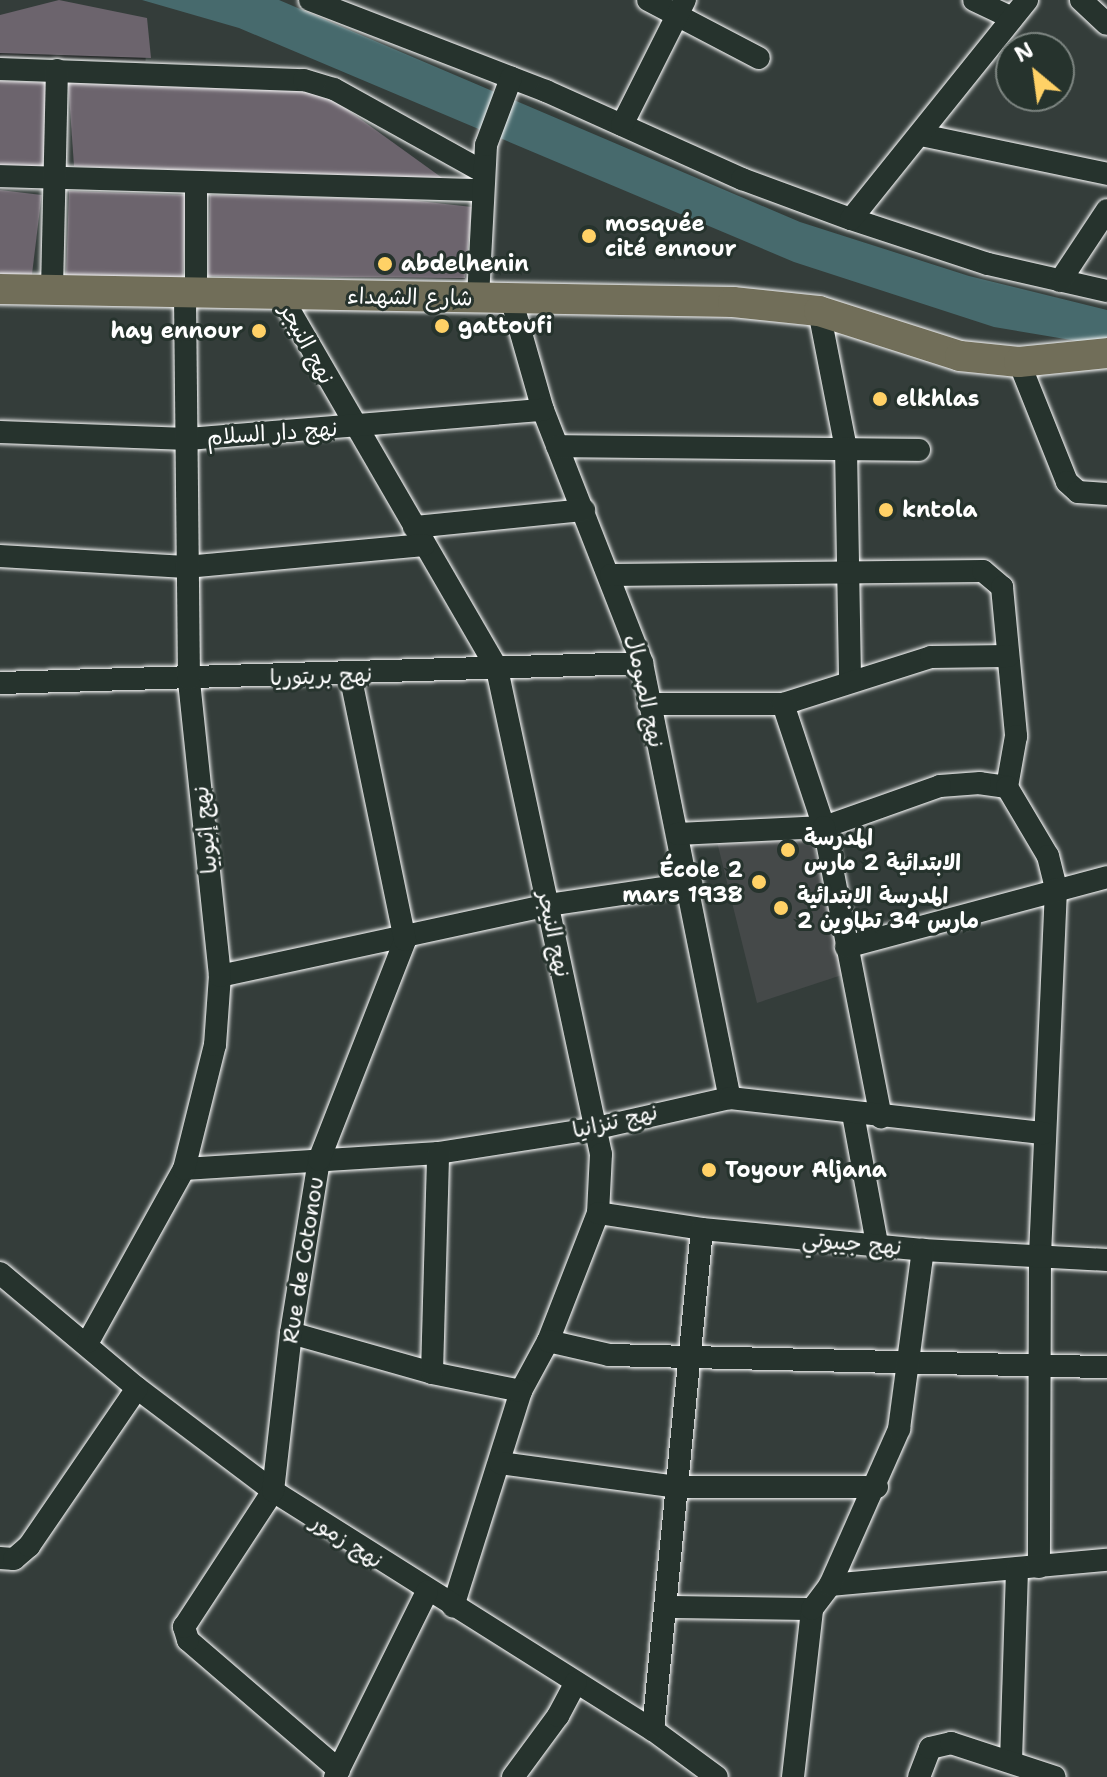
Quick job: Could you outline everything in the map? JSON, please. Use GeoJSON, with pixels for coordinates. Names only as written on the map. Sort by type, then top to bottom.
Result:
{"type":"FeatureCollection","features":[{"type":"Feature","properties":{"kind":"main road","name":"شارع الشهداء"},"geometry":{"type":"LineString","coordinates":[[0,289],[191,289],[280,294],[680,299],[819,311],[960,356],[1019,362],[1107,353]]}},
{"type":"Feature","properties":{"kind":"street"},"geometry":{"type":"LineString","coordinates":[[310,0],[356,8],[509,82],[622,125],[742,179],[851,219],[1060,281],[1107,291]]}},
{"type":"Feature","properties":{"kind":"street"},"geometry":{"type":"LineString","coordinates":[[648,0],[682,7],[759,58]]}},
{"type":"Feature","properties":{"kind":"street"},"geometry":{"type":"LineString","coordinates":[[974,0],[1012,18]]}},
{"type":"Feature","properties":{"kind":"street"},"geometry":{"type":"LineString","coordinates":[[851,219],[1027,0]]}},
{"type":"Feature","properties":{"kind":"street"},"geometry":{"type":"LineString","coordinates":[[1081,0],[1107,24]]}},
{"type":"Feature","properties":{"kind":"street"},"geometry":{"type":"LineString","coordinates":[[622,125],[682,7]]}},
{"type":"Feature","properties":{"kind":"street"},"geometry":{"type":"LineString","coordinates":[[0,69],[304,80],[334,89],[481,180]]}},
{"type":"Feature","properties":{"kind":"street"},"geometry":{"type":"LineString","coordinates":[[52,289],[57,70]]}},
{"type":"Feature","properties":{"kind":"street"},"geometry":{"type":"LineString","coordinates":[[478,298],[481,180],[486,145],[509,82]]}},
{"type":"Feature","properties":{"kind":"street"},"geometry":{"type":"LineString","coordinates":[[921,135],[1107,174]]}},
{"type":"Feature","properties":{"kind":"street"},"geometry":{"type":"LineString","coordinates":[[0,176],[196,182],[481,180]]}},
{"type":"Feature","properties":{"kind":"street","name":"نهج إثيوبيا"},"geometry":{"type":"LineString","coordinates":[[88,1342],[184,1169],[215,1045],[220,976],[189,679],[186,567],[196,182]]}},
{"type":"Feature","properties":{"kind":"street"},"geometry":{"type":"LineString","coordinates":[[1060,281],[1107,210]]}},
{"type":"Feature","properties":{"kind":"street","name":"نهج النيجر"},"geometry":{"type":"LineString","coordinates":[[280,294],[353,427],[497,669],[601,1154],[598,1213],[548,1341],[521,1391],[453,1607]]}},
{"type":"Feature","properties":{"kind":"street","name":"نهج الصومال"},"geometry":{"type":"LineString","coordinates":[[511,298],[543,410],[611,575],[642,663],[677,834],[691,884],[700,970],[730,1098]]}},
{"type":"Feature","properties":{"kind":"street"},"geometry":{"type":"LineString","coordinates":[[819,311],[846,448],[850,680]]}},
{"type":"Feature","properties":{"kind":"street"},"geometry":{"type":"LineString","coordinates":[[1019,362],[1067,482],[1078,492],[1107,494]]}},
{"type":"Feature","properties":{"kind":"street","name":"نهج دار السلام"},"geometry":{"type":"LineString","coordinates":[[0,432],[188,439],[543,410]]}},
{"type":"Feature","properties":{"kind":"street"},"geometry":{"type":"LineString","coordinates":[[557,446],[919,450]]}},
{"type":"Feature","properties":{"kind":"street"},"geometry":{"type":"LineString","coordinates":[[0,556],[186,567],[584,510]]}},
{"type":"Feature","properties":{"kind":"street"},"geometry":{"type":"LineString","coordinates":[[611,575],[849,569],[983,571],[1002,587],[1016,736],[1007,787],[1048,856],[1056,889],[1044,1133],[1039,1363],[1028,1568],[1011,1761]]}},
{"type":"Feature","properties":{"kind":"street"},"geometry":{"type":"LineString","coordinates":[[649,704],[783,704],[850,680],[931,657],[1008,656]]}},
{"type":"Feature","properties":{"kind":"street","name":"نهج بريتوريا"},"geometry":{"type":"LineString","coordinates":[[0,683],[350,675],[642,663]]}},
{"type":"Feature","properties":{"kind":"street"},"geometry":{"type":"LineString","coordinates":[[350,675],[405,940]]}},
{"type":"Feature","properties":{"kind":"street"},"geometry":{"type":"LineString","coordinates":[[783,704],[824,827],[881,1117]]}},
{"type":"Feature","properties":{"kind":"street"},"geometry":{"type":"LineString","coordinates":[[677,834],[824,827],[940,786],[980,783],[1007,787]]}},
{"type":"Feature","properties":{"kind":"street"},"geometry":{"type":"LineString","coordinates":[[846,947],[1107,877]]}},
{"type":"Feature","properties":{"kind":"street"},"geometry":{"type":"LineString","coordinates":[[220,976],[405,940],[548,905],[691,884]]}},
{"type":"Feature","properties":{"kind":"street","name":"Rue de Cotonou"},"geometry":{"type":"LineString","coordinates":[[337,1773],[185,1633],[188,1618],[273,1491],[291,1333],[319,1160],[405,940]]}},
{"type":"Feature","properties":{"kind":"street","name":"نهج تنزانيا"},"geometry":{"type":"LineString","coordinates":[[184,1169],[438,1153],[597,1128],[730,1098],[1044,1133]]}},
{"type":"Feature","properties":{"kind":"street"},"geometry":{"type":"LineString","coordinates":[[853,1114],[877,1244]]}},
{"type":"Feature","properties":{"kind":"street"},"geometry":{"type":"LineString","coordinates":[[432,1373],[438,1153]]}},
{"type":"Feature","properties":{"kind":"street","name":"نهج جيبوتي"},"geometry":{"type":"LineString","coordinates":[[598,1213],[702,1229],[923,1250],[1107,1260]]}},
{"type":"Feature","properties":{"kind":"street"},"geometry":{"type":"LineString","coordinates":[[653,1730],[668,1607],[702,1229]]}},
{"type":"Feature","properties":{"kind":"street"},"geometry":{"type":"LineString","coordinates":[[793,1777],[812,1609],[830,1585],[877,1487],[899,1429],[923,1250]]}},
{"type":"Feature","properties":{"kind":"street","name":"نهج زمور"},"geometry":{"type":"LineString","coordinates":[[0,1274],[88,1342],[137,1388],[273,1491],[427,1592],[653,1730],[713,1776]]}},
{"type":"Feature","properties":{"kind":"street"},"geometry":{"type":"LineString","coordinates":[[291,1333],[432,1373],[521,1391]]}},
{"type":"Feature","properties":{"kind":"street"},"geometry":{"type":"LineString","coordinates":[[548,1341],[609,1355],[1107,1367]]}},
{"type":"Feature","properties":{"kind":"street"},"geometry":{"type":"LineString","coordinates":[[0,1558],[14,1559],[29,1546],[137,1388]]}},
{"type":"Feature","properties":{"kind":"street"},"geometry":{"type":"LineString","coordinates":[[500,1463],[678,1487],[877,1487]]}},
{"type":"Feature","properties":{"kind":"street"},"geometry":{"type":"LineString","coordinates":[[830,1585],[1107,1560]]}},
{"type":"Feature","properties":{"kind":"street"},"geometry":{"type":"LineString","coordinates":[[337,1773],[427,1592]]}},
{"type":"Feature","properties":{"kind":"street"},"geometry":{"type":"LineString","coordinates":[[668,1607],[812,1609]]}},
{"type":"Feature","properties":{"kind":"street"},"geometry":{"type":"LineString","coordinates":[[513,1777],[558,1716],[576,1682]]}},
{"type":"Feature","properties":{"kind":"street"},"geometry":{"type":"LineString","coordinates":[[919,1777],[924,1758],[939,1744],[1011,1761],[1055,1777]]}},
{"type":"Feature","properties":{"kind":"shaded area","name":"المدرسة الابتدائية 2 مارس 34 تطاوين"},"geometry":{"type":"Polygon","coordinates":[[[811,835],[845,974],[757,1003],[717,842],[811,835]]]}},
{"type":"Feature","properties":{"kind":"water"},"geometry":{"type":"Polygon","coordinates":[[[142,0],[279,0],[800,222],[969,276],[1107,310],[1107,346],[994,327],[794,262],[239,28],[142,0]]]}},
{"type":"Feature","properties":{"kind":"building"},"geometry":{"type":"Polygon","coordinates":[[[59,0],[147,18],[151,58],[0,53],[0,15],[59,0]]]}},
{"type":"Feature","properties":{"kind":"building"},"geometry":{"type":"Polygon","coordinates":[[[68,80],[323,92],[452,185],[74,166],[68,80]]]}},
{"type":"Feature","properties":{"kind":"building"},"geometry":{"type":"Polygon","coordinates":[[[0,81],[49,83],[46,167],[0,165],[0,81]]]}},
{"type":"Feature","properties":{"kind":"building"},"geometry":{"type":"Polygon","coordinates":[[[0,190],[42,195],[32,277],[0,274],[0,190]]]}},
{"type":"Feature","properties":{"kind":"building"},"geometry":{"type":"Polygon","coordinates":[[[69,191],[186,195],[183,283],[66,279],[69,191]]]}},
{"type":"Feature","properties":{"kind":"building"},"geometry":{"type":"Polygon","coordinates":[[[210,195],[401,199],[472,207],[465,278],[208,276],[210,195]]]}},
{"type":"Feature","properties":{"kind":"place","name":"mosquée cité ennour"},"geometry":{"type":"Point","coordinates":[589,236]}},
{"type":"Feature","properties":{"kind":"place","name":"abdelhenin"},"geometry":{"type":"Point","coordinates":[385,264]}},
{"type":"Feature","properties":{"kind":"place","name":"gattoufi"},"geometry":{"type":"Point","coordinates":[442,326]}},
{"type":"Feature","properties":{"kind":"place","name":"hay ennour"},"geometry":{"type":"Point","coordinates":[259,331]}},
{"type":"Feature","properties":{"kind":"place","name":"elkhlas"},"geometry":{"type":"Point","coordinates":[880,399]}},
{"type":"Feature","properties":{"kind":"place","name":"kntola"},"geometry":{"type":"Point","coordinates":[886,510]}},
{"type":"Feature","properties":{"kind":"place","name":"المدرسة الابتدائية 2 مارس"},"geometry":{"type":"Point","coordinates":[788,850]}},
{"type":"Feature","properties":{"kind":"place","name":"École 2 mars 1938"},"geometry":{"type":"Point","coordinates":[759,882]}},
{"type":"Feature","properties":{"kind":"place","name":"المدرسة الابتدائية 2 مارس 34 تطاوين"},"geometry":{"type":"Point","coordinates":[781,908]}},
{"type":"Feature","properties":{"kind":"place","name":"Toyour Aljana"},"geometry":{"type":"Point","coordinates":[709,1170]}}]}
